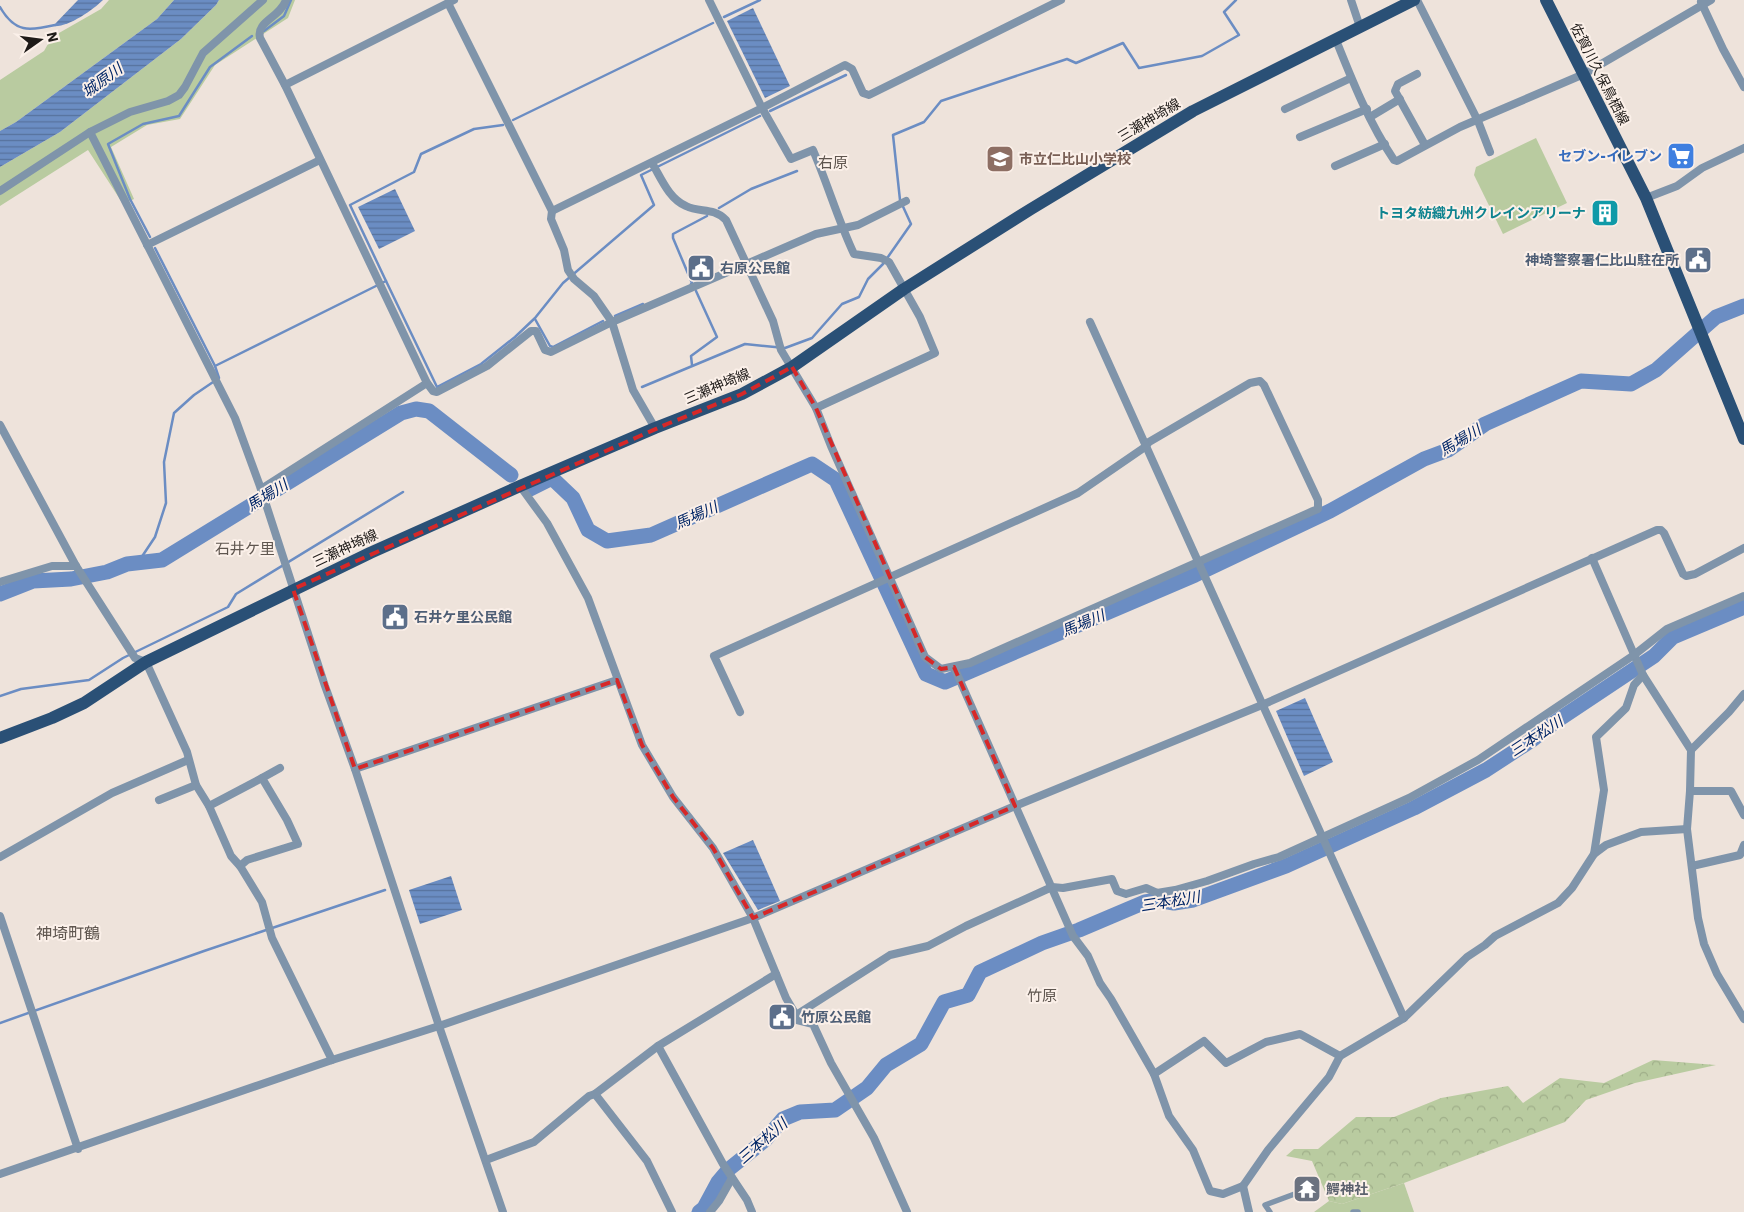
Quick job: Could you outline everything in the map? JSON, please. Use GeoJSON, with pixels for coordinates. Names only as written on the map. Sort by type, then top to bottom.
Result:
{"type":"FeatureCollection","features":[{"type":"Feature","properties":{"kind":"main road","name":"三瀬神埼線"},"geometry":{"type":"LineString","coordinates":[[0,738],[52,718],[84,703],[140,660],[520,486],[655,428],[742,394],[792,368],[904,289],[1031,209],[1193,111],[1414,0]]}},
{"type":"Feature","properties":{"kind":"main road","name":"佐賀川久保鳥栖線"},"geometry":{"type":"LineString","coordinates":[[1546,0],[1646,198],[1744,439]]}},
{"type":"Feature","properties":{"kind":"street"},"geometry":{"type":"LineString","coordinates":[[0,191],[90,132],[130,112],[168,101],[179,95],[203,53],[263,0]]}},
{"type":"Feature","properties":{"kind":"street"},"geometry":{"type":"LineString","coordinates":[[286,0],[277,14],[260,27],[260,38],[285,85],[427,383],[433,391],[437,392],[487,366],[531,331],[536,331],[545,350],[551,352],[612,322],[816,234],[858,225],[906,201]]}},
{"type":"Feature","properties":{"kind":"street"},"geometry":{"type":"LineString","coordinates":[[709,0],[762,108],[791,159],[813,150],[827,182],[841,228],[854,254],[881,258],[889,262],[920,317],[935,353],[816,408]]}},
{"type":"Feature","properties":{"kind":"street"},"geometry":{"type":"LineString","coordinates":[[552,211],[652,163],[845,65],[852,69],[863,93],[868,94],[1061,0]]}},
{"type":"Feature","properties":{"kind":"street"},"geometry":{"type":"LineString","coordinates":[[1351,0],[1360,27]]}},
{"type":"Feature","properties":{"kind":"street"},"geometry":{"type":"LineString","coordinates":[[1417,0],[1478,121],[1490,152]]}},
{"type":"Feature","properties":{"kind":"street"},"geometry":{"type":"LineString","coordinates":[[1336,40],[1351,78],[1368,113],[1394,160],[1397,161],[1460,127],[1478,121],[1571,78],[1584,74],[1701,2],[1711,0]]}},
{"type":"Feature","properties":{"kind":"street"},"geometry":{"type":"LineString","coordinates":[[285,85],[451,2],[552,211],[551,219],[572,276],[594,296],[612,322],[633,390],[655,428]]}},
{"type":"Feature","properties":{"kind":"street"},"geometry":{"type":"LineString","coordinates":[[1701,2],[1723,49],[1744,87]]}},
{"type":"Feature","properties":{"kind":"street"},"geometry":{"type":"LineString","coordinates":[[1417,74],[1396,87],[1395,91],[1425,145]]}},
{"type":"Feature","properties":{"kind":"street"},"geometry":{"type":"LineString","coordinates":[[1286,109],[1351,78]]}},
{"type":"Feature","properties":{"kind":"street"},"geometry":{"type":"LineString","coordinates":[[1300,137],[1368,113],[1400,99]]}},
{"type":"Feature","properties":{"kind":"street"},"geometry":{"type":"LineString","coordinates":[[90,132],[235,418],[261,489],[439,1026],[503,1212]]}},
{"type":"Feature","properties":{"kind":"street"},"geometry":{"type":"LineString","coordinates":[[1335,166],[1385,144]]}},
{"type":"Feature","properties":{"kind":"street"},"geometry":{"type":"LineString","coordinates":[[1646,198],[1677,186],[1702,168],[1744,148]]}},
{"type":"Feature","properties":{"kind":"street"},"geometry":{"type":"LineString","coordinates":[[147,245],[320,160]]}},
{"type":"Feature","properties":{"kind":"street"},"geometry":{"type":"LineString","coordinates":[[652,163],[674,199],[687,207],[719,213],[726,220],[773,321],[781,350],[816,408],[831,446],[890,577],[926,657],[941,669],[970,663],[1198,563],[1318,509],[1318,500],[1264,385],[1260,381],[1250,383],[1149,442],[1145,448],[1078,493],[890,577],[878,583],[714,656],[740,712]]}},
{"type":"Feature","properties":{"kind":"street"},"geometry":{"type":"LineString","coordinates":[[1090,322],[1145,448],[1404,1018]]}},
{"type":"Feature","properties":{"kind":"street"},"geometry":{"type":"LineString","coordinates":[[261,489],[427,383]]}},
{"type":"Feature","properties":{"kind":"street"},"geometry":{"type":"LineString","coordinates":[[0,425],[76,566],[130,648],[140,660],[187,752],[196,785],[209,806],[231,856],[240,866],[262,902],[272,938],[332,1060]]}},
{"type":"Feature","properties":{"kind":"street"},"geometry":{"type":"LineString","coordinates":[[520,486],[547,523],[588,598],[642,745],[673,797],[712,848],[753,918],[786,998],[798,1020],[813,1024],[831,1064],[874,1138],[907,1212]]}},
{"type":"Feature","properties":{"kind":"street"},"geometry":{"type":"LineString","coordinates":[[0,1174],[753,918],[1015,806],[1262,704],[1657,530],[1661,530],[1664,533],[1683,574],[1686,576],[1695,574],[1744,548]]}},
{"type":"Feature","properties":{"kind":"street"},"geometry":{"type":"LineString","coordinates":[[1592,558],[1643,675],[1691,750],[1687,829],[1698,918],[1704,944],[1717,974],[1744,1019]]}},
{"type":"Feature","properties":{"kind":"street"},"geometry":{"type":"LineString","coordinates":[[0,582],[52,566],[76,566]]}},
{"type":"Feature","properties":{"kind":"street"},"geometry":{"type":"LineString","coordinates":[[796,1015],[890,955],[928,946],[966,926],[1052,887],[1063,888],[1112,879],[1117,892],[1126,894],[1146,888],[1157,892],[1175,890],[1278,857],[1322,838],[1409,798],[1478,760],[1634,655],[1667,630],[1744,596]]}},
{"type":"Feature","properties":{"kind":"street"},"geometry":{"type":"LineString","coordinates":[[954,667],[1073,936],[1088,956],[1100,983],[1154,1074],[1169,1116],[1193,1150],[1210,1191],[1223,1194],[1243,1186],[1268,1150],[1329,1077],[1340,1056],[1404,1018],[1466,957],[1495,936],[1558,903],[1572,888],[1594,854],[1606,845],[1641,832],[1687,829]]}},
{"type":"Feature","properties":{"kind":"street"},"geometry":{"type":"LineString","coordinates":[[1594,854],[1604,790],[1596,737],[1626,708],[1634,685],[1643,675]]}},
{"type":"Feature","properties":{"kind":"street"},"geometry":{"type":"LineString","coordinates":[[355,768],[617,680]]}},
{"type":"Feature","properties":{"kind":"street"},"geometry":{"type":"LineString","coordinates":[[1691,750],[1744,694]]}},
{"type":"Feature","properties":{"kind":"street"},"geometry":{"type":"LineString","coordinates":[[0,857],[112,793],[188,760]]}},
{"type":"Feature","properties":{"kind":"street"},"geometry":{"type":"LineString","coordinates":[[209,806],[280,768]]}},
{"type":"Feature","properties":{"kind":"street"},"geometry":{"type":"LineString","coordinates":[[240,866],[247,860],[298,844],[287,820],[262,778]]}},
{"type":"Feature","properties":{"kind":"street"},"geometry":{"type":"LineString","coordinates":[[159,800],[196,785]]}},
{"type":"Feature","properties":{"kind":"street"},"geometry":{"type":"LineString","coordinates":[[1690,791],[1731,791],[1744,815]]}},
{"type":"Feature","properties":{"kind":"street"},"geometry":{"type":"LineString","coordinates":[[1692,866],[1740,854],[1744,845]]}},
{"type":"Feature","properties":{"kind":"street"},"geometry":{"type":"LineString","coordinates":[[0,916],[78,1149]]}},
{"type":"Feature","properties":{"kind":"street"},"geometry":{"type":"LineString","coordinates":[[486,1160],[534,1142],[589,1096],[595,1094],[658,1046],[776,974]]}},
{"type":"Feature","properties":{"kind":"street"},"geometry":{"type":"LineString","coordinates":[[1154,1074],[1204,1041],[1226,1063],[1266,1042],[1300,1034],[1340,1056]]}},
{"type":"Feature","properties":{"kind":"street"},"geometry":{"type":"LineString","coordinates":[[658,1046],[723,1164],[747,1200],[752,1212]]}},
{"type":"Feature","properties":{"kind":"street"},"geometry":{"type":"LineString","coordinates":[[595,1094],[647,1161],[672,1212]]}},
{"type":"Feature","properties":{"kind":"street"},"geometry":{"type":"LineString","coordinates":[[710,1212],[732,1178]]}},
{"type":"Feature","properties":{"kind":"street"},"geometry":{"type":"LineString","coordinates":[[1243,1186],[1251,1210]]}},
{"type":"Feature","properties":{"kind":"street"},"geometry":{"type":"LineString","coordinates":[[1270,1212],[1265,1205],[1300,1192]]}},
{"type":"Feature","properties":{"kind":"street"},"geometry":{"type":"LineString","coordinates":[[1353,1212],[1358,1212]]}},
{"type":"Feature","properties":{"kind":"highlighted area"},"geometry":{"type":"Polygon","coordinates":[[[792,367],[816,408],[925,657],[941,669],[954,667],[1015,806],[753,918],[713,848],[673,797],[642,745],[617,680],[355,769],[293,589],[667,424],[742,394],[792,367]]]}},
{"type":"Feature","properties":{"kind":"green space"},"geometry":{"type":"Polygon","coordinates":[[[109,0],[174,0],[157,19],[16,122],[0,131],[0,80],[44,51],[52,37],[101,9],[109,0]]]}},
{"type":"Feature","properties":{"kind":"green space"},"geometry":{"type":"Polygon","coordinates":[[[219,0],[295,0],[288,18],[215,65],[180,119],[147,125],[111,147],[134,199],[123,204],[88,150],[0,206],[0,167],[60,132],[181,39],[219,0]]]}},
{"type":"Feature","properties":{"kind":"green space"},"geometry":{"type":"Polygon","coordinates":[[[1536,138],[1567,203],[1503,234],[1474,175],[1476,167],[1536,138]]]}},
{"type":"Feature","properties":{"kind":"green space"},"geometry":{"type":"Polygon","coordinates":[[[1653,1060],[1716,1065],[1635,1083],[1586,1100],[1565,1122],[1404,1183],[1342,1204],[1329,1201],[1312,1161],[1286,1156],[1294,1149],[1318,1149],[1356,1117],[1394,1117],[1441,1098],[1508,1086],[1523,1103],[1560,1078],[1604,1083],[1653,1060]]]}},
{"type":"Feature","properties":{"kind":"green space"},"geometry":{"type":"Polygon","coordinates":[[[1404,1183],[1414,1212],[1314,1212],[1329,1201],[1342,1204],[1404,1183]]]}},
{"type":"Feature","properties":{"kind":"water"},"geometry":{"type":"Polygon","coordinates":[[[78,0],[103,0],[93,9],[72,21],[59,26],[53,26],[78,0]]]}},
{"type":"Feature","properties":{"kind":"water","name":"城原川"},"geometry":{"type":"Polygon","coordinates":[[[174,0],[219,0],[181,39],[60,132],[0,167],[0,131],[16,122],[157,19],[174,0]]]}},
{"type":"Feature","properties":{"kind":"water"},"geometry":{"type":"Polygon","coordinates":[[[753,8],[790,86],[765,98],[727,21],[753,8]]]}},
{"type":"Feature","properties":{"kind":"water"},"geometry":{"type":"Polygon","coordinates":[[[395,189],[415,231],[379,249],[358,207],[395,189]]]}},
{"type":"Feature","properties":{"kind":"water"},"geometry":{"type":"Polygon","coordinates":[[[1305,698],[1333,762],[1304,776],[1276,711],[1305,698]]]}},
{"type":"Feature","properties":{"kind":"water"},"geometry":{"type":"Polygon","coordinates":[[[753,840],[780,901],[758,910],[723,853],[753,840]]]}},
{"type":"Feature","properties":{"kind":"water"},"geometry":{"type":"Polygon","coordinates":[[[451,876],[462,910],[420,924],[409,890],[451,876]]]}},
{"type":"Feature","properties":{"kind":"waterway"},"geometry":{"type":"LineString","coordinates":[[264,31],[284,16],[291,0]]}},
{"type":"Feature","properties":{"kind":"waterway"},"geometry":{"type":"LineString","coordinates":[[724,17],[760,0]]}},
{"type":"Feature","properties":{"kind":"waterway"},"geometry":{"type":"LineString","coordinates":[[642,387],[745,344],[785,348],[812,338],[842,304],[859,297],[868,279],[883,264],[911,224],[900,200],[893,135],[924,122],[941,101],[1067,59],[1076,63],[1123,43],[1139,68],[1202,56],[1239,35],[1224,12],[1236,0]]}},
{"type":"Feature","properties":{"kind":"waterway"},"geometry":{"type":"LineString","coordinates":[[0,7],[11,22],[23,28],[30,29],[55,25]]}},
{"type":"Feature","properties":{"kind":"waterway"},"geometry":{"type":"LineString","coordinates":[[513,120],[713,23]]}},
{"type":"Feature","properties":{"kind":"waterway"},"geometry":{"type":"LineString","coordinates":[[150,237],[130,199],[108,144],[143,124],[179,116],[210,67],[252,36]]}},
{"type":"Feature","properties":{"kind":"waterway"},"geometry":{"type":"LineString","coordinates":[[770,111],[846,75]]}},
{"type":"Feature","properties":{"kind":"waterway"},"geometry":{"type":"LineString","coordinates":[[386,281],[437,387],[481,364],[515,337],[535,318],[563,283],[654,205],[641,175],[760,116]]}},
{"type":"Feature","properties":{"kind":"waterway"},"geometry":{"type":"LineString","coordinates":[[127,564],[141,558],[155,537],[166,503],[164,462],[174,413],[194,395],[219,378],[215,366],[386,281],[350,205],[414,172],[421,154],[474,129],[503,125]]}},
{"type":"Feature","properties":{"kind":"waterway"},"geometry":{"type":"LineString","coordinates":[[719,208],[751,189],[797,171]]}},
{"type":"Feature","properties":{"kind":"waterway"},"geometry":{"type":"LineString","coordinates":[[691,284],[673,234],[707,216]]}},
{"type":"Feature","properties":{"kind":"waterway"},"geometry":{"type":"LineString","coordinates":[[155,248],[215,366]]}},
{"type":"Feature","properties":{"kind":"waterway"},"geometry":{"type":"LineString","coordinates":[[692,365],[691,356],[717,337],[696,291]]}},
{"type":"Feature","properties":{"kind":"waterway"},"geometry":{"type":"LineString","coordinates":[[615,316],[643,304]]}},
{"type":"Feature","properties":{"kind":"waterway","name":"馬場川"},"geometry":{"type":"LineString","coordinates":[[530,489],[552,478],[573,498],[588,530],[607,541],[651,535],[812,464],[836,480],[926,674],[945,682],[1195,575],[1330,511],[1424,459],[1448,450],[1485,424],[1581,381],[1631,384],[1656,370],[1716,317],[1744,306]]}},
{"type":"Feature","properties":{"kind":"waterway"},"geometry":{"type":"LineString","coordinates":[[535,319],[550,346],[553,347],[603,321]]}},
{"type":"Feature","properties":{"kind":"waterway","name":"馬場川"},"geometry":{"type":"LineString","coordinates":[[0,594],[33,581],[71,579],[107,572],[127,564],[162,560],[401,413],[416,409],[429,411],[511,475]]}},
{"type":"Feature","properties":{"kind":"waterway"},"geometry":{"type":"LineString","coordinates":[[0,696],[21,689],[89,680],[123,658],[228,607],[236,594],[403,492]]}},
{"type":"Feature","properties":{"kind":"waterway","name":"三本松川"},"geometry":{"type":"LineString","coordinates":[[699,1212],[704,1208],[718,1182],[729,1169],[765,1140],[783,1119],[800,1112],[835,1110],[867,1088],[886,1065],[921,1044],[944,1002],[968,995],[980,972],[1042,943],[1079,930],[1145,902],[1157,900],[1174,903],[1193,900],[1286,866],[1414,808],[1486,770],[1532,740],[1555,722],[1654,656],[1673,637],[1744,607]]}},
{"type":"Feature","properties":{"kind":"waterway"},"geometry":{"type":"LineString","coordinates":[[0,1023],[385,890]]}},
{"type":"Feature","properties":{"kind":"place","name":"セブン-イレブン"},"geometry":{"type":"Point","coordinates":[1681,156]}},
{"type":"Feature","properties":{"kind":"place","name":"市立仁比山小学校"},"geometry":{"type":"Point","coordinates":[1000,159]}},
{"type":"Feature","properties":{"kind":"place","name":"トヨタ紡織九州クレインアリーナ"},"geometry":{"type":"Point","coordinates":[1605,213]}},
{"type":"Feature","properties":{"kind":"place","name":"神埼警察署仁比山駐在所"},"geometry":{"type":"Point","coordinates":[1698,260]}},
{"type":"Feature","properties":{"kind":"place","name":"右原公民館"},"geometry":{"type":"Point","coordinates":[701,268]}},
{"type":"Feature","properties":{"kind":"place","name":"石井ケ里公民館"},"geometry":{"type":"Point","coordinates":[395,617]}},
{"type":"Feature","properties":{"kind":"place","name":"竹原公民館"},"geometry":{"type":"Point","coordinates":[782,1017]}},
{"type":"Feature","properties":{"kind":"place","name":"鰐神社"},"geometry":{"type":"Point","coordinates":[1307,1189]}},
{"type":"Feature","properties":{"kind":"district","name":"右原"},"geometry":{"type":"Point","coordinates":[833,162]}},
{"type":"Feature","properties":{"kind":"district","name":"石井ケ里"},"geometry":{"type":"Point","coordinates":[245,548]}},
{"type":"Feature","properties":{"kind":"district","name":"神埼町鶴"},"geometry":{"type":"Point","coordinates":[68,933]}},
{"type":"Feature","properties":{"kind":"district","name":"竹原"},"geometry":{"type":"Point","coordinates":[1042,995]}}]}
